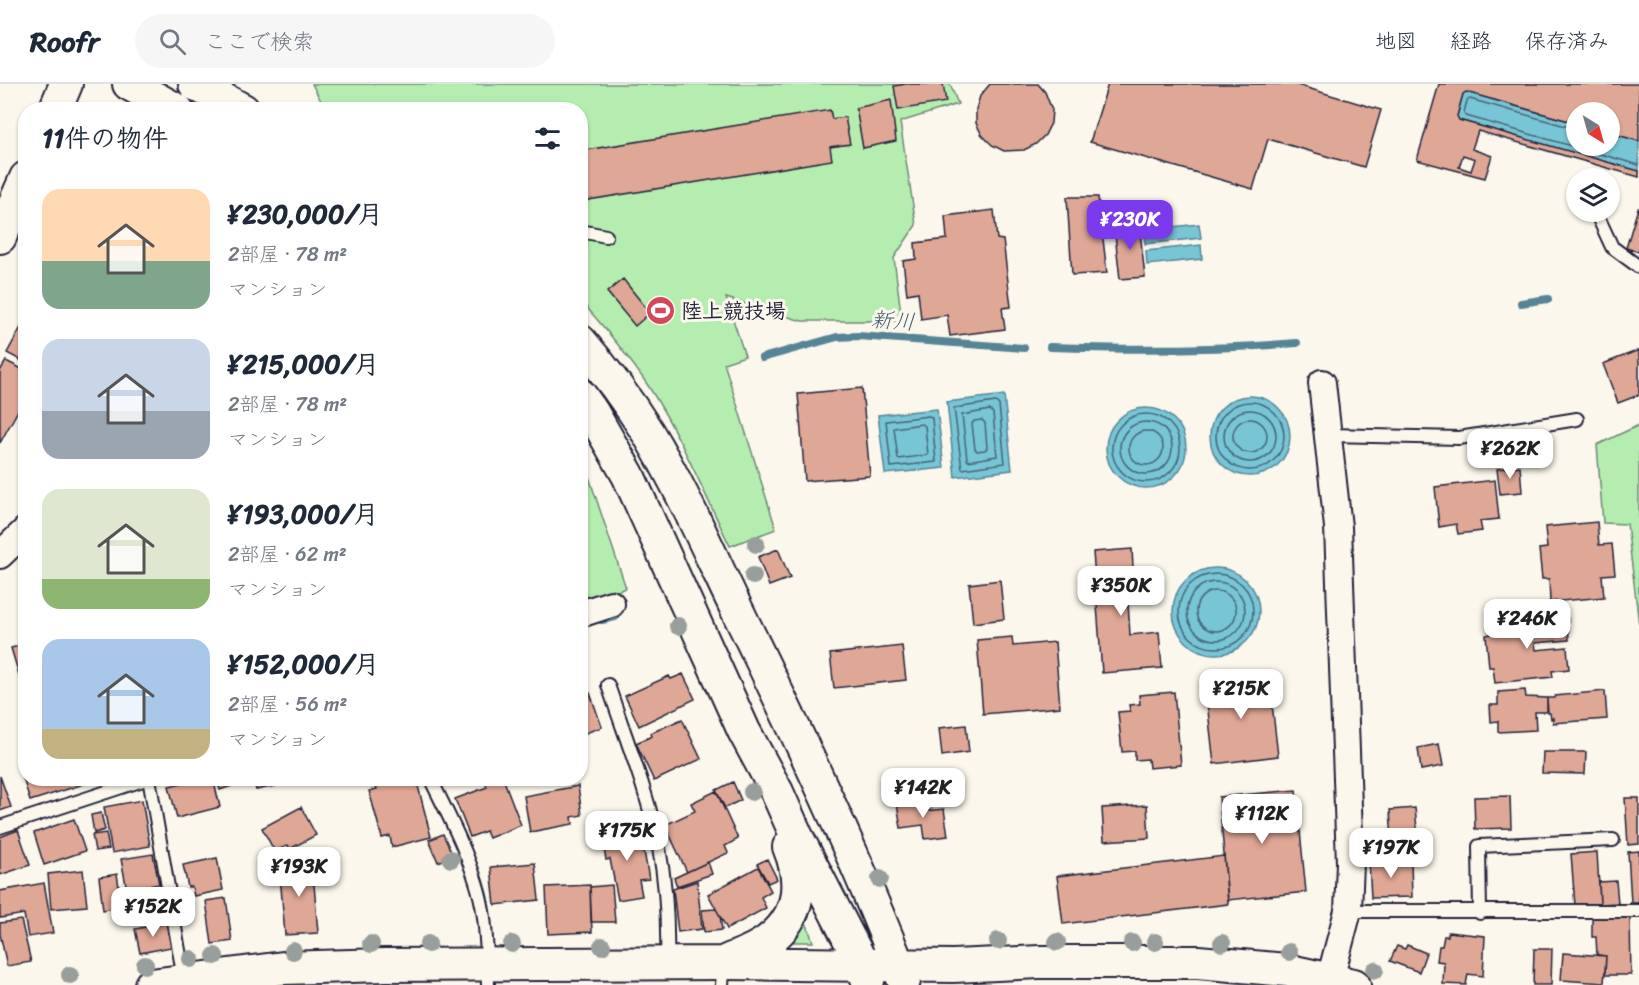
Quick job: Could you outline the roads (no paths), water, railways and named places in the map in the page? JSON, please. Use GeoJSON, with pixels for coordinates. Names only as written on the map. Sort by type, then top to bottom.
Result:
{"type":"FeatureCollection","features":[{"type":"Feature","properties":{"kind":"street"},"geometry":{"type":"LineString","coordinates":[[58,102],[66,84]]}},
{"type":"Feature","properties":{"kind":"street"},"geometry":{"type":"LineString","coordinates":[[129,84],[162,102]]}},
{"type":"Feature","properties":{"kind":"street"},"geometry":{"type":"LineString","coordinates":[[195,84],[228,102]]}},
{"type":"Feature","properties":{"kind":"street"},"geometry":{"type":"LineString","coordinates":[[0,237],[18,196]]}},
{"type":"Feature","properties":{"kind":"street"},"geometry":{"type":"LineString","coordinates":[[588,351],[615,384],[648,433],[675,485],[777,691],[867,890],[902,975]]}},
{"type":"Feature","properties":{"kind":"street"},"geometry":{"type":"LineString","coordinates":[[151,985],[283,968],[385,965],[488,975],[667,964],[723,974],[828,966],[865,975],[902,975],[1198,962],[1286,970],[1342,982],[1350,863],[1338,527],[1322,383]]}},
{"type":"Feature","properties":{"kind":"street"},"geometry":{"type":"LineString","coordinates":[[588,406],[628,475],[744,731],[777,792],[865,975]]}},
{"type":"Feature","properties":{"kind":"street"},"geometry":{"type":"LineString","coordinates":[[0,555],[18,538]]}},
{"type":"Feature","properties":{"kind":"street"},"geometry":{"type":"LineString","coordinates":[[588,611],[611,604]]}},
{"type":"Feature","properties":{"kind":"street"},"geometry":{"type":"LineString","coordinates":[[723,974],[778,932],[794,907],[799,882],[794,859],[767,798],[744,731]]}},
{"type":"Feature","properties":{"kind":"lane"},"geometry":{"type":"LineString","coordinates":[[1600,222],[1612,247],[1639,267]]}},
{"type":"Feature","properties":{"kind":"lane"},"geometry":{"type":"LineString","coordinates":[[588,233],[606,237]]}},
{"type":"Feature","properties":{"kind":"lane"},"geometry":{"type":"LineString","coordinates":[[1329,435],[1459,438],[1578,419]]}},
{"type":"Feature","properties":{"kind":"lane"},"geometry":{"type":"LineString","coordinates":[[608,685],[650,809],[660,850],[668,938],[667,964]]}},
{"type":"Feature","properties":{"kind":"lane"},"geometry":{"type":"LineString","coordinates":[[0,827],[125,786]]}},
{"type":"Feature","properties":{"kind":"lane"},"geometry":{"type":"LineString","coordinates":[[150,786],[184,981]]}},
{"type":"Feature","properties":{"kind":"lane"},"geometry":{"type":"LineString","coordinates":[[433,786],[477,886],[483,911],[488,975]]}},
{"type":"Feature","properties":{"kind":"lane"},"geometry":{"type":"LineString","coordinates":[[1480,913],[1479,846],[1613,840]]}},
{"type":"Feature","properties":{"kind":"lane"},"geometry":{"type":"LineString","coordinates":[[1348,912],[1639,911]]}},
{"type":"Feature","properties":{"kind":"water"},"geometry":{"type":"Polygon","coordinates":[[[1466,92],[1566,120],[1566,150],[1459,120],[1457,116],[1463,94],[1466,92]]]}},
{"type":"Feature","properties":{"kind":"water"},"geometry":{"type":"Polygon","coordinates":[[[1620,136],[1639,141],[1639,171],[1586,156],[1620,156],[1620,136]]]}},
{"type":"Feature","properties":{"kind":"water"},"geometry":{"type":"Polygon","coordinates":[[[1199,224],[1201,238],[1145,244],[1144,230],[1199,224]]]}},
{"type":"Feature","properties":{"kind":"water"},"geometry":{"type":"Polygon","coordinates":[[[1201,245],[1202,259],[1147,265],[1146,251],[1201,245]]]}},
{"type":"Feature","properties":{"kind":"water"},"geometry":{"type":"Polygon","coordinates":[[[1004,395],[1012,470],[955,477],[947,402],[1004,395]]]}},
{"type":"Feature","properties":{"kind":"water"},"geometry":{"type":"Polygon","coordinates":[[[1250,396],[1265,399],[1278,408],[1287,421],[1290,436],[1287,451],[1278,464],[1265,473],[1250,476],[1235,473],[1222,464],[1213,451],[1210,436],[1213,421],[1222,408],[1235,399],[1250,396]]]}},
{"type":"Feature","properties":{"kind":"water"},"geometry":{"type":"Polygon","coordinates":[[[1146,408],[1161,411],[1174,420],[1183,433],[1186,448],[1183,463],[1174,476],[1161,485],[1146,488],[1131,485],[1118,476],[1109,463],[1106,448],[1109,433],[1118,420],[1131,411],[1146,408]]]}},
{"type":"Feature","properties":{"kind":"water"},"geometry":{"type":"Polygon","coordinates":[[[937,409],[944,468],[885,474],[878,415],[937,409]]]}},
{"type":"Feature","properties":{"kind":"water"},"geometry":{"type":"Polygon","coordinates":[[[1216,568],[1240,575],[1252,587],[1259,611],[1252,635],[1240,647],[1216,654],[1192,647],[1180,635],[1173,611],[1180,587],[1192,575],[1216,568]]]}},
{"type":"Feature","properties":{"kind":"waterway","name":"新川"},"geometry":{"type":"LineString","coordinates":[[1521,303],[1548,299]]}},
{"type":"Feature","properties":{"kind":"waterway","name":"新川"},"geometry":{"type":"LineString","coordinates":[[762,358],[837,337],[858,336],[1024,348]]}},
{"type":"Feature","properties":{"kind":"waterway","name":"新川"},"geometry":{"type":"LineString","coordinates":[[1050,347],[1174,349],[1297,343]]}},
{"type":"Feature","properties":{"kind":"waterway","name":"新川"},"geometry":{"type":"LineString","coordinates":[[602,620],[615,617]]}},
{"type":"Feature","properties":{"kind":"place","name":"陸上競技場"},"geometry":{"type":"Point","coordinates":[660,311]}}]}
